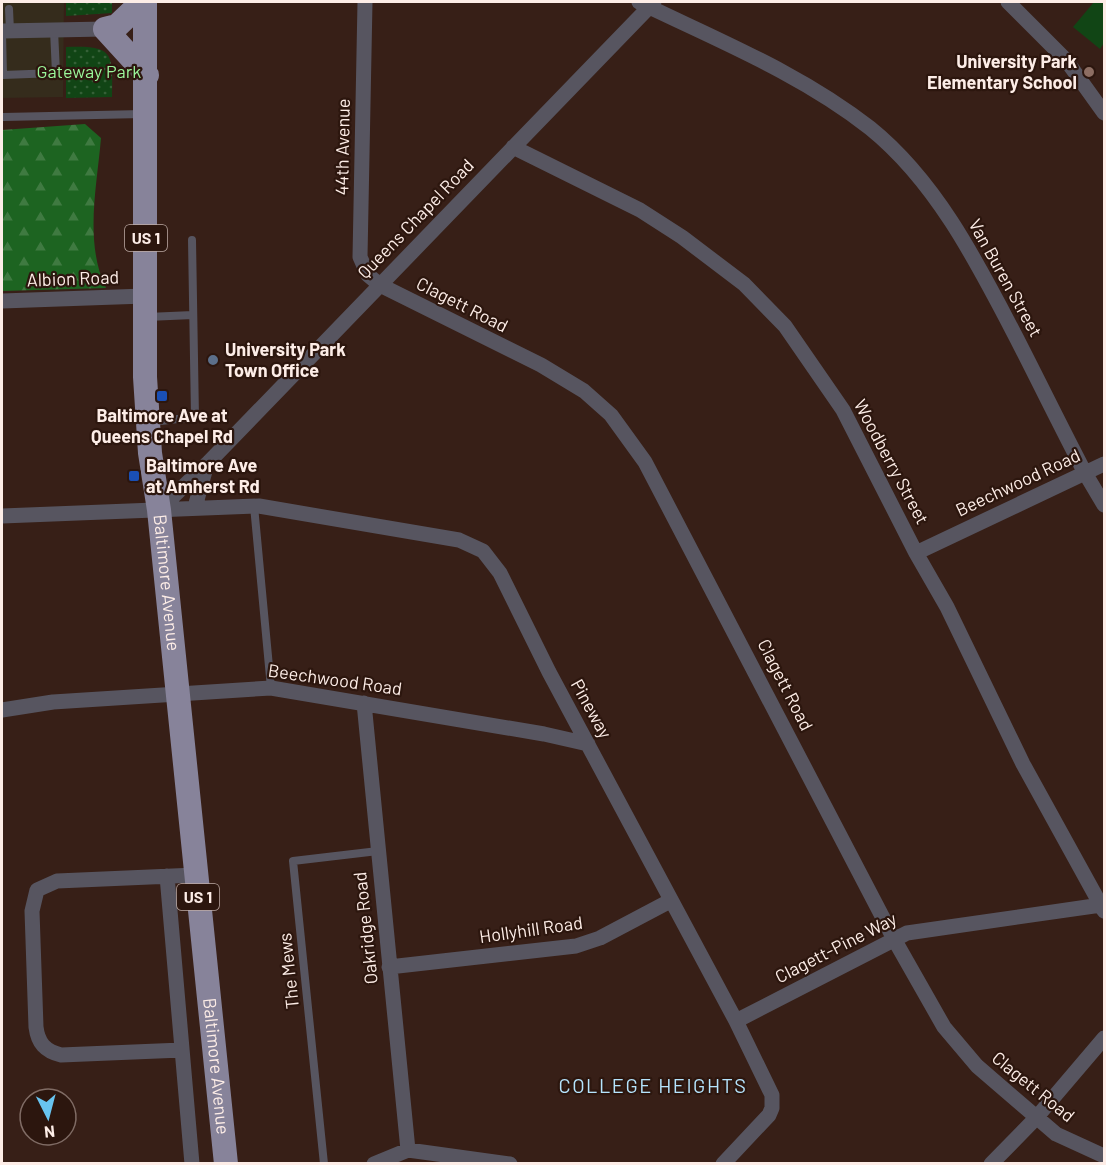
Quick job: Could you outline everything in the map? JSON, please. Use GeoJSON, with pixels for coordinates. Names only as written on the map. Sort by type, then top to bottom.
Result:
{"type":"FeatureCollection","features":[{"type":"Feature","properties":{"kind":"main road"},"geometry":{"type":"LineString","coordinates":[[143,2],[117,26],[105,29],[147,75]]}},
{"type":"Feature","properties":{"kind":"main road","name":"Baltimore Avenue"},"geometry":{"type":"LineString","coordinates":[[143,2],[147,75],[145,307],[147,422],[163,509],[177,695],[226,1164]]}},
{"type":"Feature","properties":{"kind":"street","name":"44th Avenue"},"geometry":{"type":"LineString","coordinates":[[365,2],[360,257],[368,275],[380,285]]}},
{"type":"Feature","properties":{"kind":"street"},"geometry":{"type":"LineString","coordinates":[[1008,2],[1066,60],[1104,114]]}},
{"type":"Feature","properties":{"kind":"street","name":"Queens Chapel Road"},"geometry":{"type":"LineString","coordinates":[[163,509],[513,147],[647,3]]}},
{"type":"Feature","properties":{"kind":"street","name":"Van Buren Street"},"geometry":{"type":"LineString","coordinates":[[647,3],[740,49],[816,91],[872,130],[907,163],[953,224],[977,262],[1085,473],[1104,505]]}},
{"type":"Feature","properties":{"kind":"street"},"geometry":{"type":"LineString","coordinates":[[4,32],[105,29]]}},
{"type":"Feature","properties":{"kind":"street","name":"Woodberry Street"},"geometry":{"type":"LineString","coordinates":[[513,147],[640,210],[704,252],[761,300],[791,334],[843,410],[916,553],[947,607],[1023,764],[1103,908]]}},
{"type":"Feature","properties":{"kind":"street","name":"Clagett Road"},"geometry":{"type":"LineString","coordinates":[[380,285],[563,378],[600,404],[624,431],[645,462],[730,621],[930,1005],[962,1051],[994,1083],[1056,1134],[1104,1156]]}},
{"type":"Feature","properties":{"kind":"street","name":"Albion Road"},"geometry":{"type":"LineString","coordinates":[[2,301],[145,307]]}},
{"type":"Feature","properties":{"kind":"street","name":"Queens Chapel Road"},"geometry":{"type":"LineString","coordinates":[[195,507],[207,464]]}},
{"type":"Feature","properties":{"kind":"street","name":"Beechwood Road"},"geometry":{"type":"LineString","coordinates":[[916,553],[1104,464]]}},
{"type":"Feature","properties":{"kind":"street","name":"Pineway"},"geometry":{"type":"LineString","coordinates":[[2,516],[254,506],[459,540],[477,547],[491,559],[670,901],[736,1021],[772,1095],[772,1108],[769,1115],[723,1164]]}},
{"type":"Feature","properties":{"kind":"street","name":"Beechwood Road"},"geometry":{"type":"LineString","coordinates":[[2,710],[53,702],[271,688],[588,744]]}},
{"type":"Feature","properties":{"kind":"street","name":"Oakridge Road"},"geometry":{"type":"LineString","coordinates":[[364,703],[408,1149]]}},
{"type":"Feature","properties":{"kind":"street"},"geometry":{"type":"LineString","coordinates":[[182,1050],[61,1055],[45,1048],[37,1036],[36,1027],[32,911],[37,890],[57,881],[196,875]]}},
{"type":"Feature","properties":{"kind":"street","name":"Baltimore Avenue"},"geometry":{"type":"LineString","coordinates":[[167,876],[192,1164]]}},
{"type":"Feature","properties":{"kind":"street","name":"Hollyhill Road"},"geometry":{"type":"LineString","coordinates":[[389,967],[576,946],[600,938],[670,901]]}},
{"type":"Feature","properties":{"kind":"street","name":"Clagett-Pine Way"},"geometry":{"type":"LineString","coordinates":[[736,1021],[894,939],[919,930],[1103,908]]}},
{"type":"Feature","properties":{"kind":"street"},"geometry":{"type":"LineString","coordinates":[[991,1164],[1036,1118],[1104,1038]]}},
{"type":"Feature","properties":{"kind":"street"},"geometry":{"type":"LineString","coordinates":[[374,1164],[408,1149],[510,1164]]}},
{"type":"Feature","properties":{"kind":"lane"},"geometry":{"type":"LineString","coordinates":[[9,9],[4,32],[3,75],[56,73],[54,30]]}},
{"type":"Feature","properties":{"kind":"lane"},"geometry":{"type":"LineString","coordinates":[[3,117],[147,114]]}},
{"type":"Feature","properties":{"kind":"lane"},"geometry":{"type":"LineString","coordinates":[[147,422],[195,417],[192,240]]}},
{"type":"Feature","properties":{"kind":"lane"},"geometry":{"type":"LineString","coordinates":[[145,307],[193,315]]}},
{"type":"Feature","properties":{"kind":"lane"},"geometry":{"type":"LineString","coordinates":[[254,506],[271,688]]}},
{"type":"Feature","properties":{"kind":"lane","name":"The Mews"},"geometry":{"type":"LineString","coordinates":[[324,1164],[293,861],[378,851]]}},
{"type":"Feature","properties":{"kind":"shaded area"},"geometry":{"type":"Polygon","coordinates":[[[2,2],[64,2],[63,97],[2,98],[2,2]]]}},
{"type":"Feature","properties":{"kind":"green space","name":"Gateway Park"},"geometry":{"type":"Polygon","coordinates":[[[66,2],[112,2],[112,13],[66,16],[66,2]]]}},
{"type":"Feature","properties":{"kind":"green space"},"geometry":{"type":"Polygon","coordinates":[[[1094,2],[1104,2],[1104,43],[1100,49],[1073,27],[1094,2]]]}},
{"type":"Feature","properties":{"kind":"green space","name":"Gateway Park"},"geometry":{"type":"Polygon","coordinates":[[[66,47],[94,48],[102,50],[107,55],[111,61],[112,97],[66,98],[66,47]]]}},
{"type":"Feature","properties":{"kind":"green space"},"geometry":{"type":"Polygon","coordinates":[[[85,124],[101,138],[94,233],[99,271],[106,288],[2,291],[2,130],[85,124]]]}},
{"type":"Feature","properties":{"kind":"place","name":"University Park Elementary School"},"geometry":{"type":"Point","coordinates":[1089,72]}},
{"type":"Feature","properties":{"kind":"place","name":"University Park Town Office"},"geometry":{"type":"Point","coordinates":[213,360]}},
{"type":"Feature","properties":{"kind":"place","name":"Baltimore Ave at Queens Chapel Rd"},"geometry":{"type":"Point","coordinates":[162,396]}},
{"type":"Feature","properties":{"kind":"place","name":"Baltimore Ave at Amherst Rd"},"geometry":{"type":"Point","coordinates":[134,476]}},
{"type":"Feature","properties":{"kind":"district","name":"COLLEGE HEIGHTS"},"geometry":{"type":"Point","coordinates":[653,1086]}}]}
